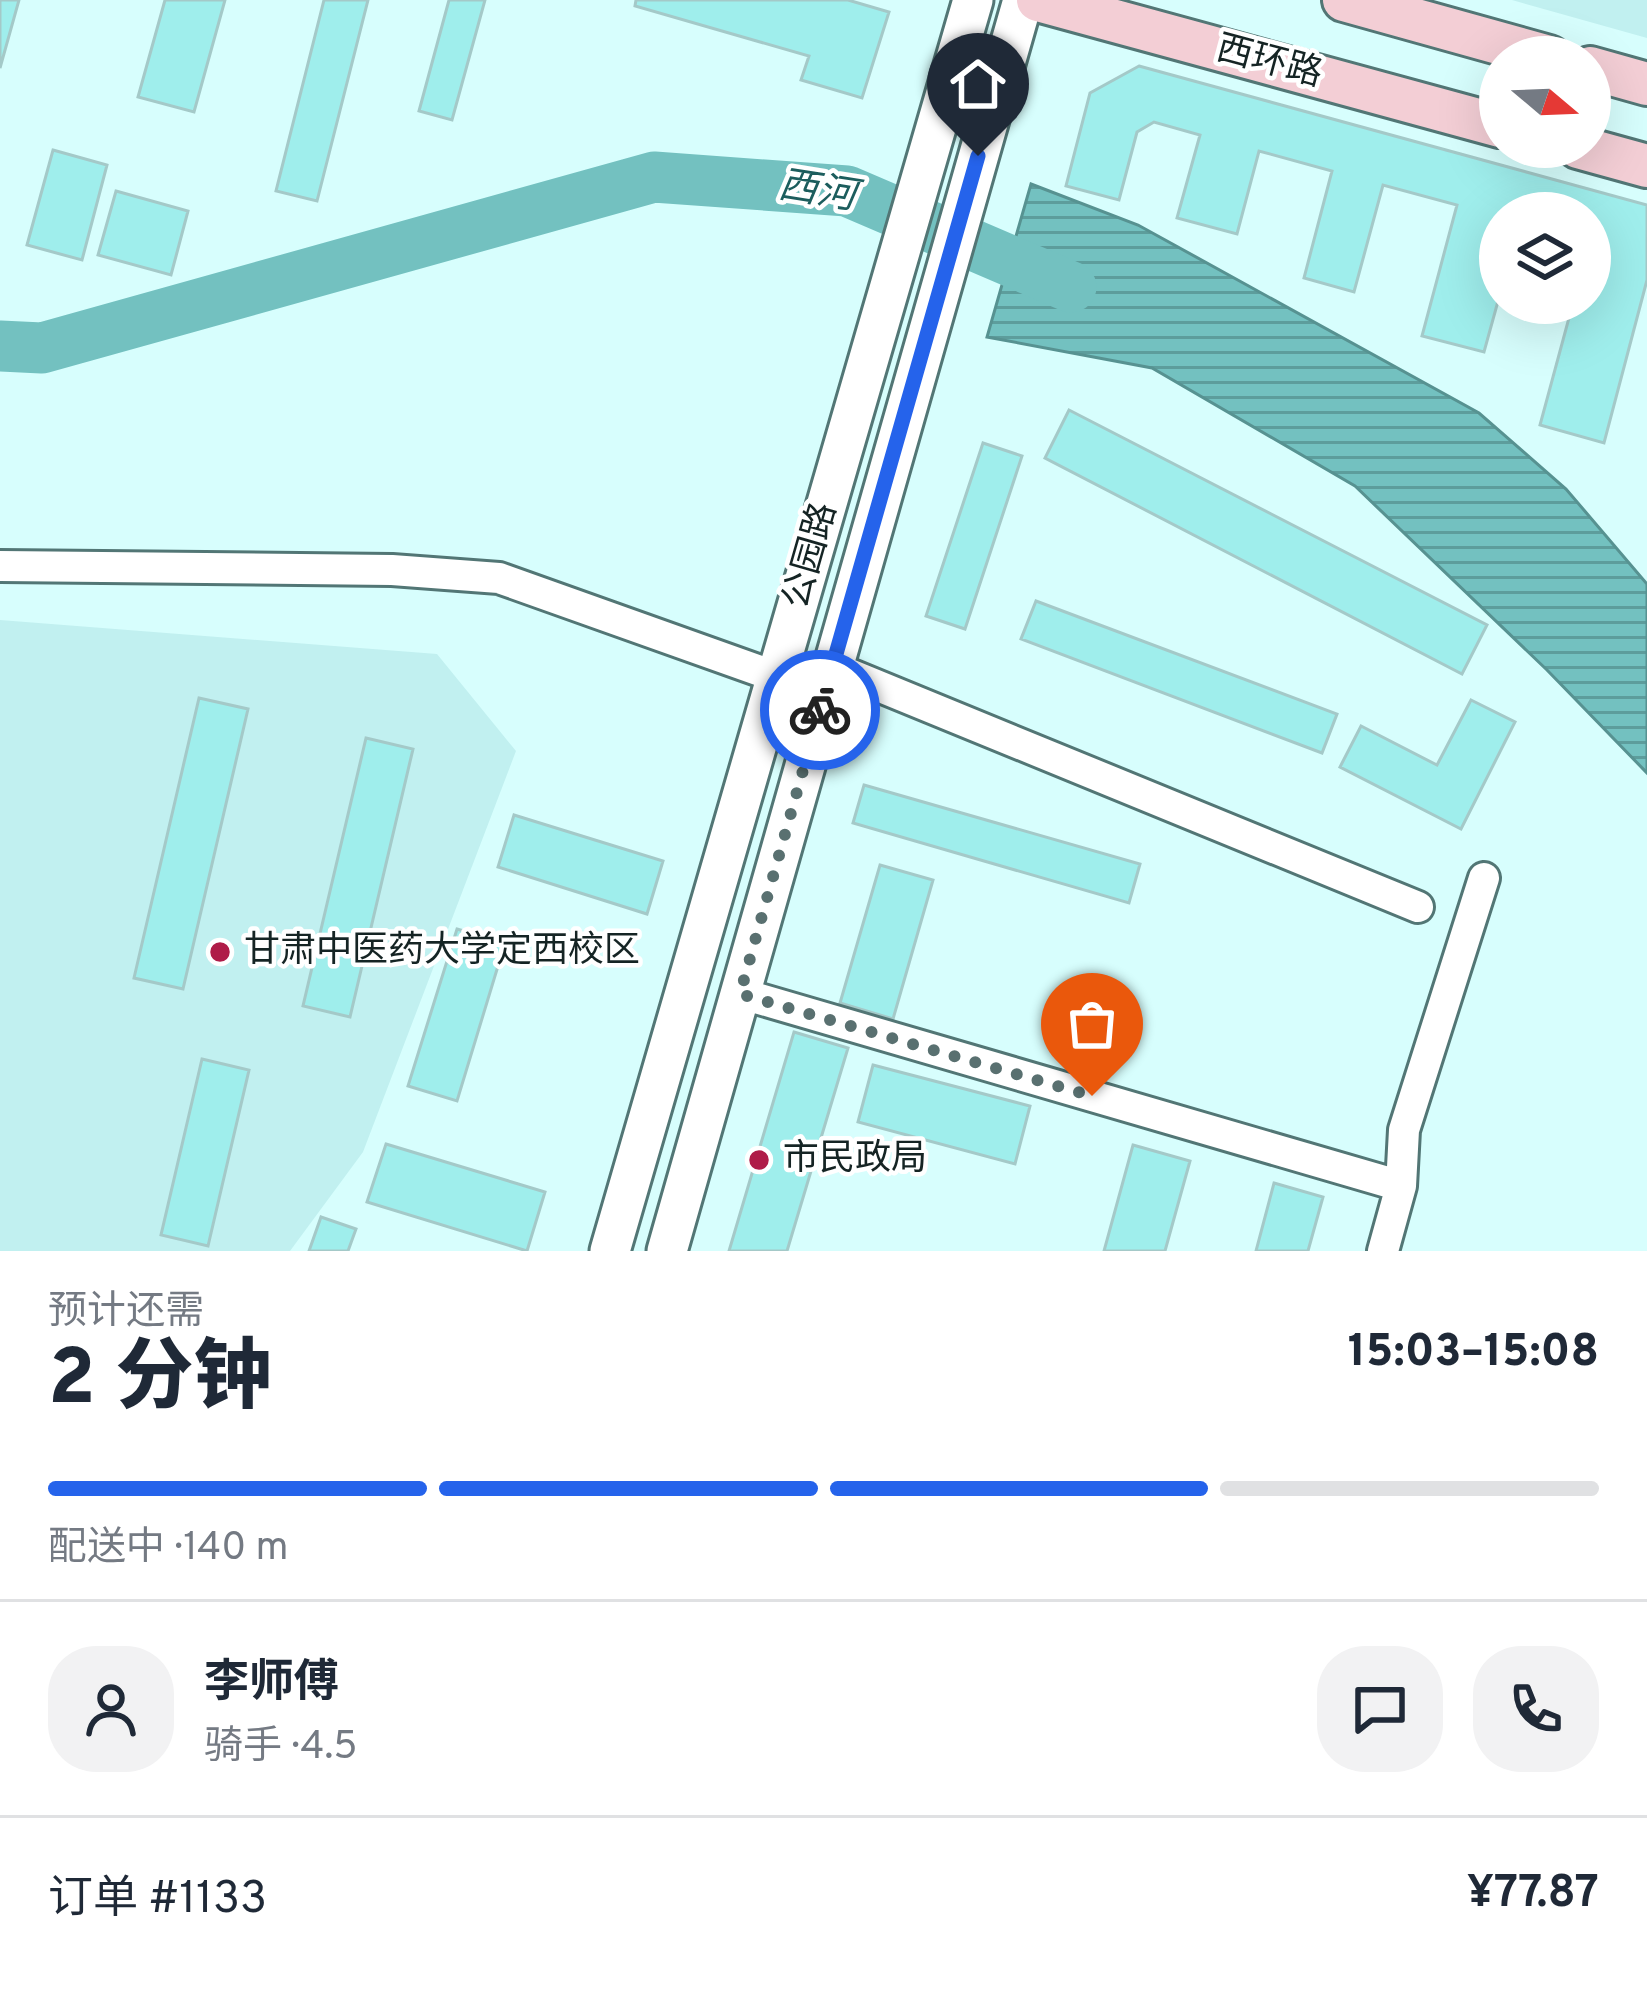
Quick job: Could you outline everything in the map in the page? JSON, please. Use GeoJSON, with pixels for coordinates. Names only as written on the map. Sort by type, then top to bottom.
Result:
{"type":"FeatureCollection","features":[{"type":"Feature","properties":{"kind":"main road","name":"西环路"},"geometry":{"type":"LineString","coordinates":[[1038,0],[1479,120]]}},
{"type":"Feature","properties":{"kind":"main road"},"geometry":{"type":"LineString","coordinates":[[1344,0],[1479,38]]}},
{"type":"Feature","properties":{"kind":"main road"},"geometry":{"type":"LineString","coordinates":[[1611,74],[1647,84]]}},
{"type":"Feature","properties":{"kind":"main road"},"geometry":{"type":"LineString","coordinates":[[1611,156],[1647,166]]}},
{"type":"Feature","properties":{"kind":"street","name":"公园路"},"geometry":{"type":"LineString","coordinates":[[610,1251],[973,0]]}},
{"type":"Feature","properties":{"kind":"street","name":"公园路"},"geometry":{"type":"LineString","coordinates":[[667,1251],[1023,0]]}},
{"type":"Feature","properties":{"kind":"street"},"geometry":{"type":"LineString","coordinates":[[0,566],[392,570],[499,578],[777,676]]}},
{"type":"Feature","properties":{"kind":"street"},"geometry":{"type":"LineString","coordinates":[[832,667],[1418,907]]}},
{"type":"Feature","properties":{"kind":"street"},"geometry":{"type":"LineString","coordinates":[[1383,1251],[1401,1186],[1404,1130],[1484,878]]}},
{"type":"Feature","properties":{"kind":"street"},"geometry":{"type":"LineString","coordinates":[[740,994],[1401,1186]]}},
{"type":"Feature","properties":{"kind":"shaded area"},"geometry":{"type":"Polygon","coordinates":[[[1512,0],[1647,0],[1647,38],[1512,0]]]}},
{"type":"Feature","properties":{"kind":"shaded area"},"geometry":{"type":"Polygon","coordinates":[[[1031,184],[1138,225],[1479,413],[1566,489],[1647,584],[1647,773],[1355,486],[1152,368],[987,337],[1031,184]]]}},
{"type":"Feature","properties":{"kind":"shaded area","name":"甘肃中医药大学定西校区"},"geometry":{"type":"Polygon","coordinates":[[[0,620],[437,654],[516,751],[363,1152],[290,1251],[0,1251],[0,620]]]}},
{"type":"Feature","properties":{"kind":"building"},"geometry":{"type":"Polygon","coordinates":[[[0,0],[19,0],[0,68],[0,0]]]}},
{"type":"Feature","properties":{"kind":"building"},"geometry":{"type":"Polygon","coordinates":[[[165,0],[225,0],[194,112],[138,97],[165,0]]]}},
{"type":"Feature","properties":{"kind":"building"},"geometry":{"type":"Polygon","coordinates":[[[324,0],[368,0],[317,201],[276,191],[324,0]]]}},
{"type":"Feature","properties":{"kind":"building"},"geometry":{"type":"Polygon","coordinates":[[[449,0],[485,0],[452,120],[419,111],[449,0]]]}},
{"type":"Feature","properties":{"kind":"building"},"geometry":{"type":"Polygon","coordinates":[[[636,0],[848,0],[889,12],[862,98],[801,80],[809,56],[635,6],[636,0]]]}},
{"type":"Feature","properties":{"kind":"building"},"geometry":{"type":"Polygon","coordinates":[[[1139,66],[1479,159],[1479,168],[1512,168],[1599,192],[1479,192],[1479,324],[1492,324],[1484,352],[1422,336],[1457,205],[1383,185],[1354,292],[1304,278],[1332,171],[1259,151],[1237,234],[1177,218],[1200,135],[1154,122],[1137,132],[1119,200],[1066,186],[1090,93],[1139,66]]]}},
{"type":"Feature","properties":{"kind":"building"},"geometry":{"type":"Polygon","coordinates":[[[53,150],[107,165],[82,260],[27,245],[53,150]]]}},
{"type":"Feature","properties":{"kind":"building"},"geometry":{"type":"Polygon","coordinates":[[[116,191],[188,211],[171,275],[98,255],[116,191]]]}},
{"type":"Feature","properties":{"kind":"building"},"geometry":{"type":"Polygon","coordinates":[[[1611,195],[1647,205],[1647,280],[1604,443],[1540,425],[1567,324],[1611,324],[1611,195]]]}},
{"type":"Feature","properties":{"kind":"building"},"geometry":{"type":"Polygon","coordinates":[[[1069,410],[1487,625],[1462,674],[1045,458],[1069,410]]]}},
{"type":"Feature","properties":{"kind":"building"},"geometry":{"type":"Polygon","coordinates":[[[983,443],[1022,456],[965,629],[926,616],[983,443]]]}},
{"type":"Feature","properties":{"kind":"building"},"geometry":{"type":"Polygon","coordinates":[[[1036,601],[1337,714],[1322,753],[1021,639],[1036,601]]]}},
{"type":"Feature","properties":{"kind":"building"},"geometry":{"type":"Polygon","coordinates":[[[199,698],[248,709],[183,989],[134,978],[199,698]]]}},
{"type":"Feature","properties":{"kind":"building"},"geometry":{"type":"Polygon","coordinates":[[[1471,700],[1515,722],[1461,829],[1340,767],[1361,726],[1437,765],[1471,700]]]}},
{"type":"Feature","properties":{"kind":"building"},"geometry":{"type":"Polygon","coordinates":[[[366,738],[413,749],[350,1017],[303,1006],[366,738]]]}},
{"type":"Feature","properties":{"kind":"building"},"geometry":{"type":"Polygon","coordinates":[[[864,785],[1140,864],[1129,903],[853,823],[864,785]]]}},
{"type":"Feature","properties":{"kind":"building"},"geometry":{"type":"Polygon","coordinates":[[[514,815],[663,861],[647,914],[498,867],[514,815]]]}},
{"type":"Feature","properties":{"kind":"building"},"geometry":{"type":"Polygon","coordinates":[[[880,865],[933,880],[893,1019],[840,1003],[880,865]]]}},
{"type":"Feature","properties":{"kind":"building"},"geometry":{"type":"Polygon","coordinates":[[[457,929],[505,943],[457,1101],[408,1086],[457,929]]]}},
{"type":"Feature","properties":{"kind":"building"},"geometry":{"type":"Polygon","coordinates":[[[794,1032],[848,1048],[787,1251],[729,1251],[794,1032]]]}},
{"type":"Feature","properties":{"kind":"building"},"geometry":{"type":"Polygon","coordinates":[[[202,1059],[249,1070],[208,1246],[161,1235],[202,1059]]]}},
{"type":"Feature","properties":{"kind":"building"},"geometry":{"type":"Polygon","coordinates":[[[873,1065],[1030,1106],[1015,1164],[858,1122],[873,1065]]]}},
{"type":"Feature","properties":{"kind":"building"},"geometry":{"type":"Polygon","coordinates":[[[386,1144],[545,1192],[527,1251],[367,1202],[386,1144]]]}},
{"type":"Feature","properties":{"kind":"building"},"geometry":{"type":"Polygon","coordinates":[[[1133,1145],[1190,1161],[1165,1251],[1104,1251],[1133,1145]]]}},
{"type":"Feature","properties":{"kind":"building"},"geometry":{"type":"Polygon","coordinates":[[[1274,1183],[1323,1197],[1308,1251],[1256,1251],[1274,1183]]]}},
{"type":"Feature","properties":{"kind":"building"},"geometry":{"type":"Polygon","coordinates":[[[321,1217],[356,1229],[348,1251],[309,1251],[321,1217]]]}},
{"type":"Feature","properties":{"kind":"waterway","name":"西河"},"geometry":{"type":"LineString","coordinates":[[0,346],[42,348],[654,177],[847,191],[1071,287]]}},
{"type":"Feature","properties":{"kind":"way so far"},"geometry":{"type":"LineString","coordinates":[[820,710],[740,994],[1092,1096]]}},
{"type":"Feature","properties":{"kind":"place","name":"甘肃中医药大学定西校区"},"geometry":{"type":"Point","coordinates":[220,952]}},
{"type":"Feature","properties":{"kind":"place","name":"市民政局"},"geometry":{"type":"Point","coordinates":[759,1160]}},
{"type":"Feature","properties":{"kind":"route"},"geometry":{"type":"LineString","coordinates":[[820,710],[978,156]]}}]}
